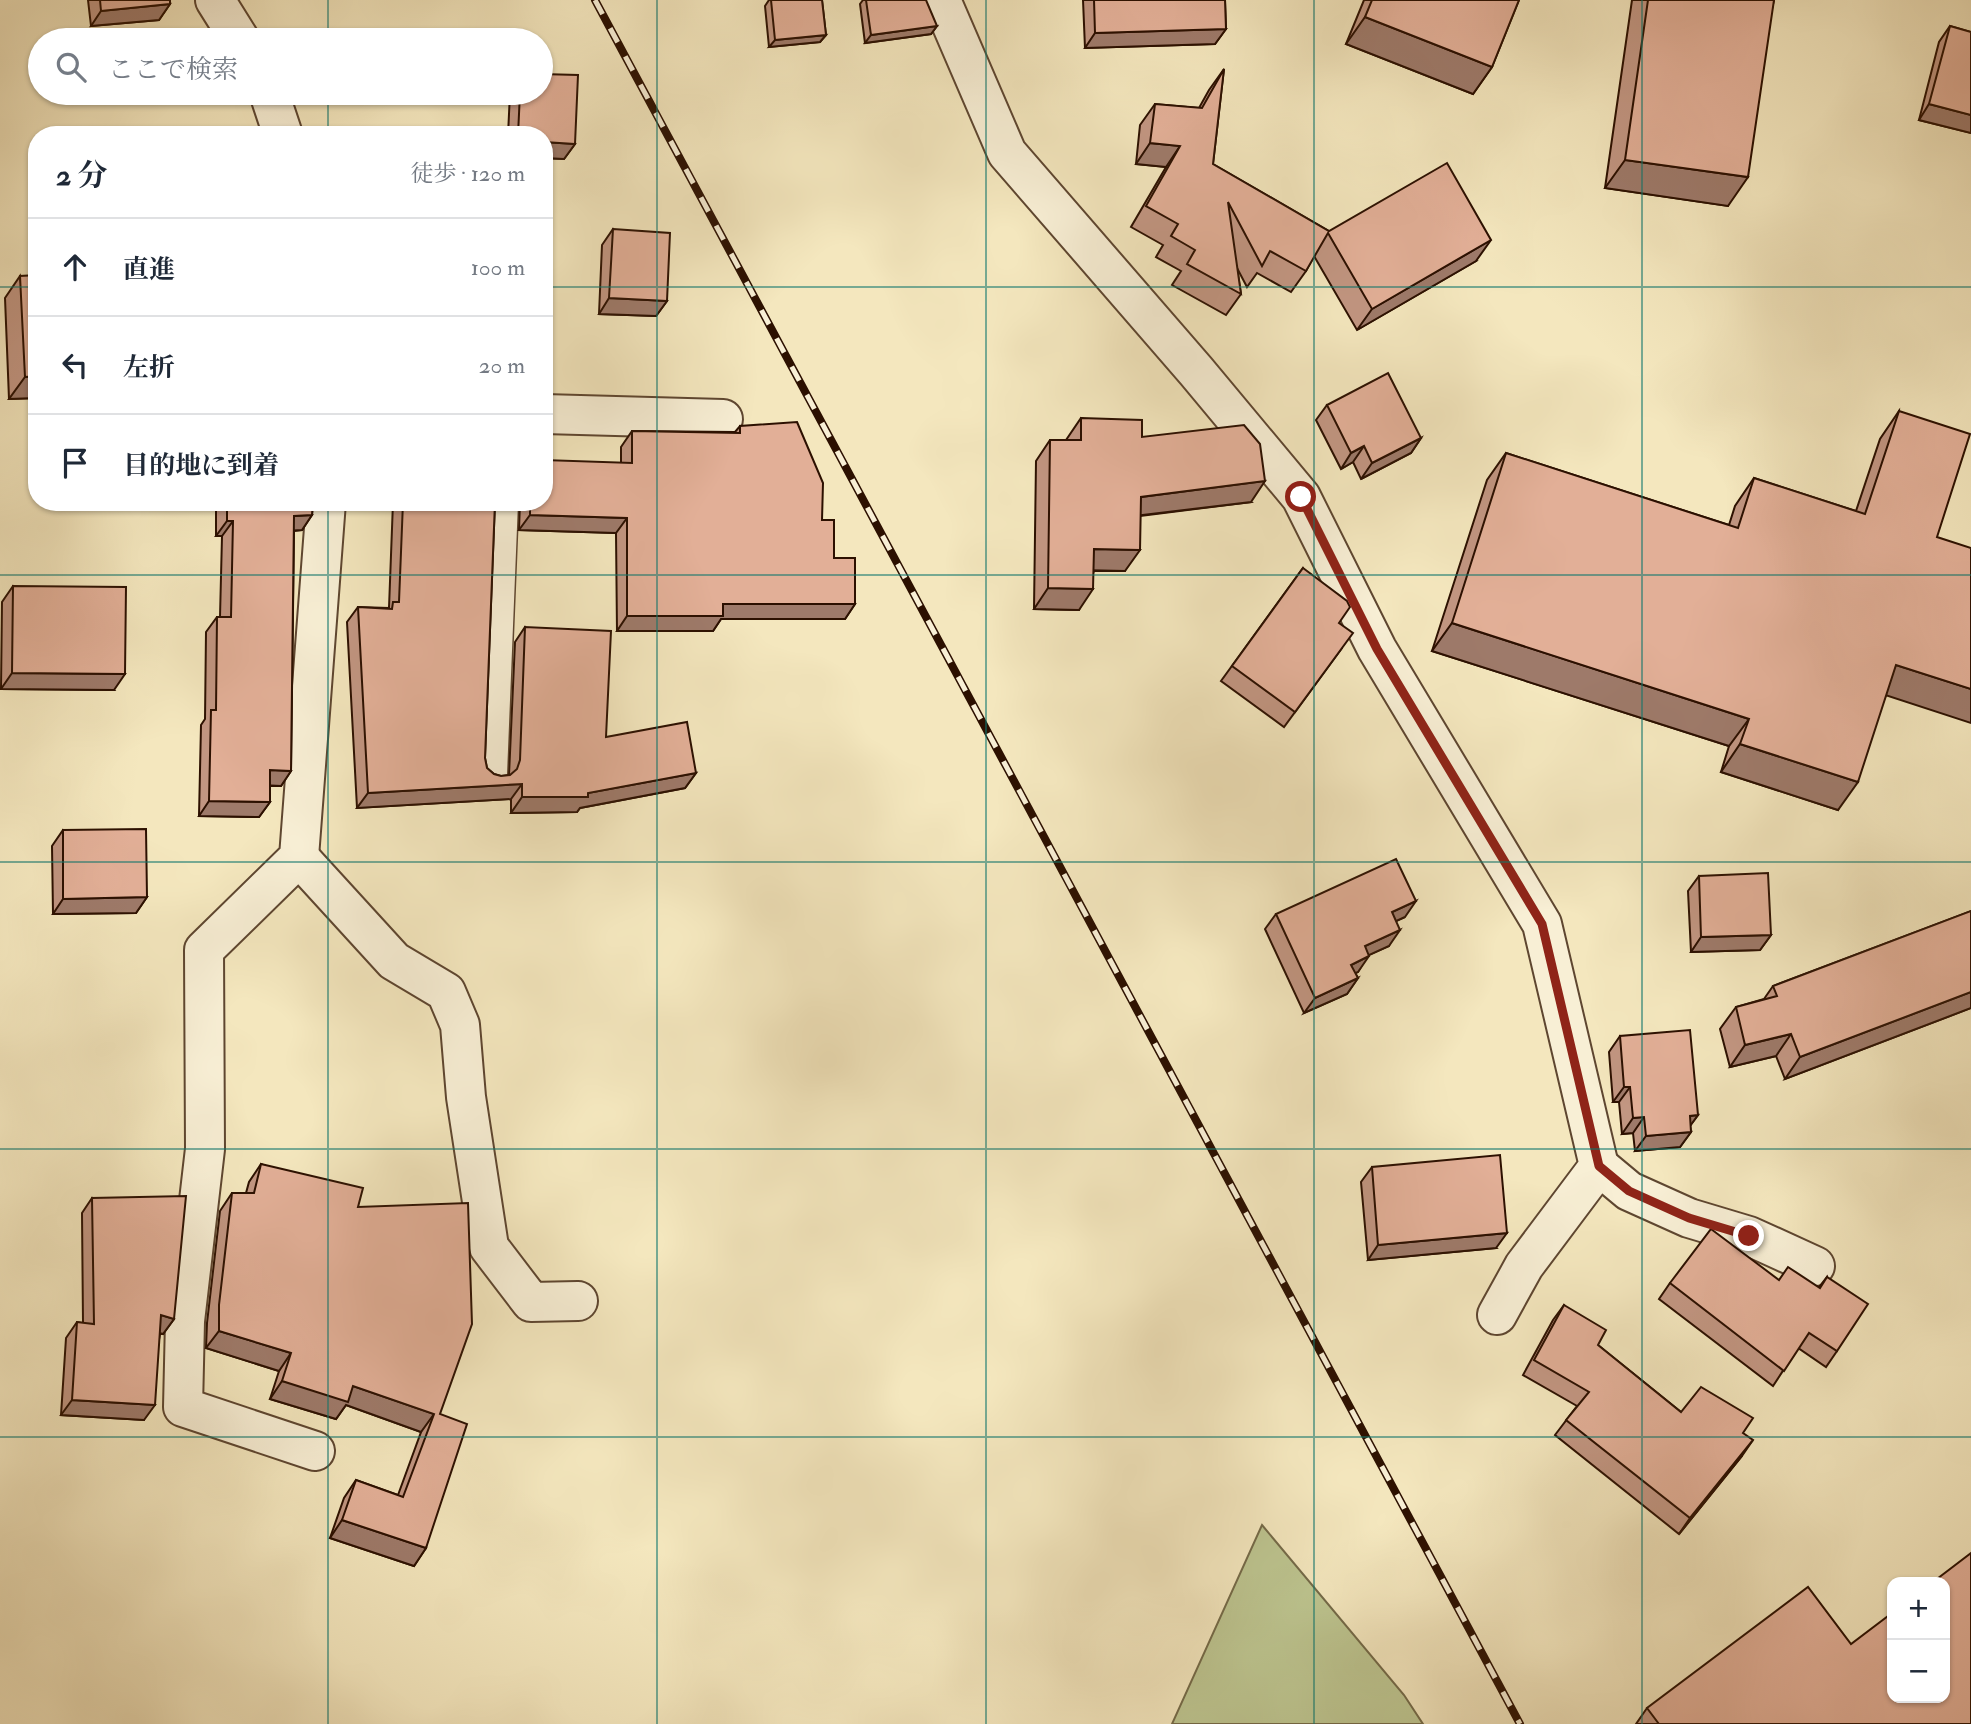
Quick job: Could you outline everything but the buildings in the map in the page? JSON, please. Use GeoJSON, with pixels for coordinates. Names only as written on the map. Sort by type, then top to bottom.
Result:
{"type":"FeatureCollection","features":[{"type":"Feature","properties":{"kind":"street"},"geometry":{"type":"LineString","coordinates":[[215,0],[232,28]]}},
{"type":"Feature","properties":{"kind":"street"},"geometry":{"type":"LineString","coordinates":[[941,0],[1007,153],[1301,497],[1377,649],[1542,924],[1599,1166],[1629,1191],[1689,1218],[1749,1236],[1815,1266]]}},
{"type":"Feature","properties":{"kind":"street"},"geometry":{"type":"LineString","coordinates":[[273,105],[280,126]]}},
{"type":"Feature","properties":{"kind":"street"},"geometry":{"type":"LineString","coordinates":[[553,414],[723,419]]}},
{"type":"Feature","properties":{"kind":"street"},"geometry":{"type":"LineString","coordinates":[[315,1451],[183,1406],[185,1321],[205,1149],[204,950],[299,858],[325,511]]}},
{"type":"Feature","properties":{"kind":"street"},"geometry":{"type":"LineString","coordinates":[[299,858],[394,961],[446,992],[460,1025],[466,1097],[489,1247],[531,1302],[579,1301]]}},
{"type":"Feature","properties":{"kind":"street"},"geometry":{"type":"LineString","coordinates":[[1497,1315],[1524,1266],[1599,1166]]}},
{"type":"Feature","properties":{"kind":"lane"},"geometry":{"type":"LineString","coordinates":[[492,774],[503,511]]}},
{"type":"Feature","properties":{"kind":"green space"},"geometry":{"type":"Polygon","coordinates":[[[1262,1525],[1404,1695],[1423,1724],[1172,1724],[1262,1525]]]}},
{"type":"Feature","properties":{"kind":"railway"},"geometry":{"type":"LineString","coordinates":[[595,0],[1520,1724]]}},
{"type":"Feature","properties":{"kind":"route"},"geometry":{"type":"LineString","coordinates":[[1301,497],[1377,649],[1542,924],[1599,1166],[1629,1191],[1689,1218],[1749,1236]]}}]}
